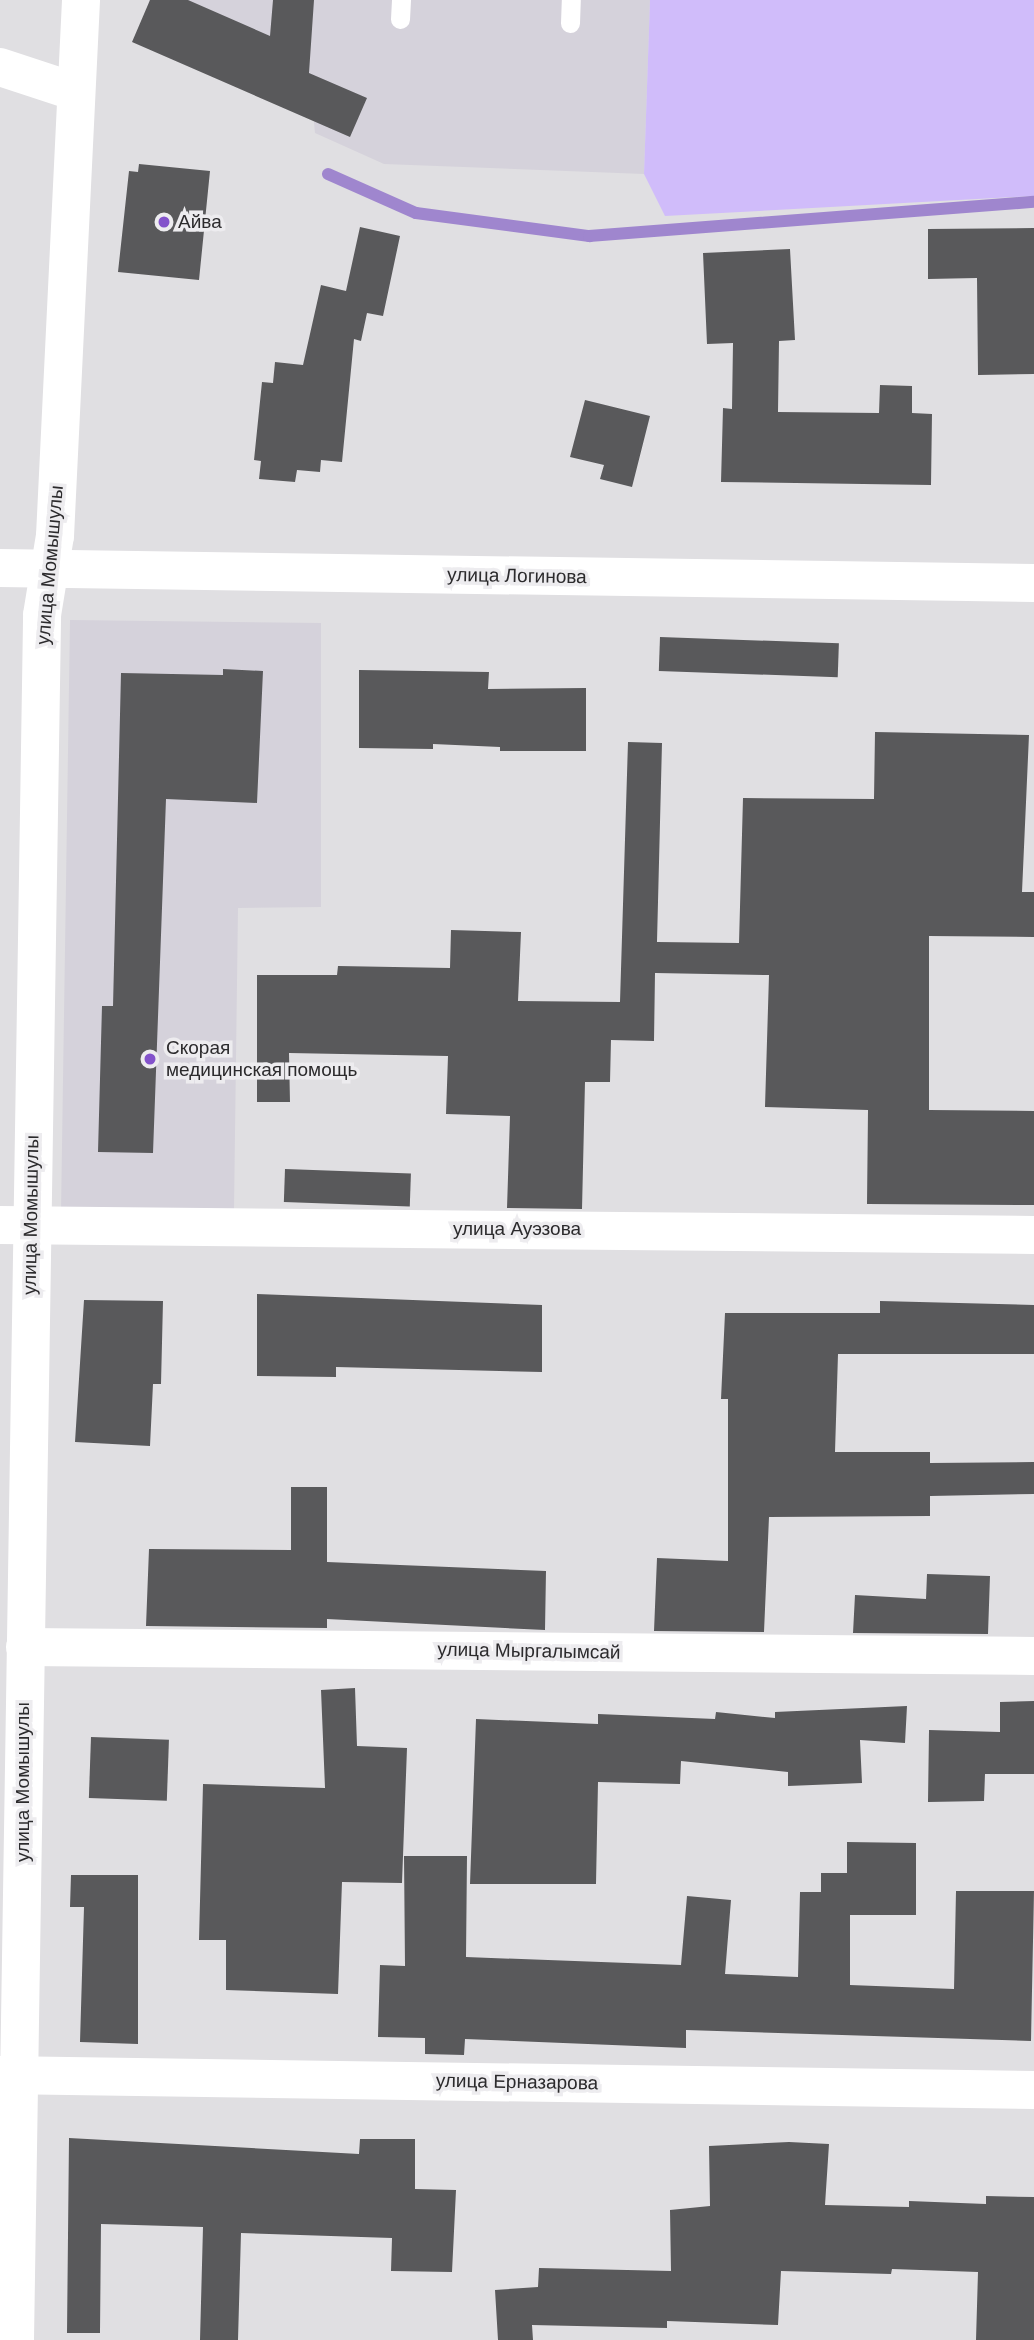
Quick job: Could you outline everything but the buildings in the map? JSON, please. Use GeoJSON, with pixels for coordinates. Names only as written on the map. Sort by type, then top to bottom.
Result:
{"type":"FeatureCollection","features":[{"type":"Feature","properties":{"kind":"street","name":"улица Момышулы"},"geometry":{"type":"LineString","coordinates":[[15,2340],[10,2075],[24,1647],[15,1226],[42,615],[52,569],[81,0]]}},
{"type":"Feature","properties":{"kind":"street"},"geometry":{"type":"LineString","coordinates":[[0,67],[76,92]]}},
{"type":"Feature","properties":{"kind":"street","name":"улица Логинова"},"geometry":{"type":"LineString","coordinates":[[0,568],[1034,583]]}},
{"type":"Feature","properties":{"kind":"street","name":"улица Ауэзова"},"geometry":{"type":"LineString","coordinates":[[15,1226],[1034,1235]]}},
{"type":"Feature","properties":{"kind":"street","name":"улица Мыргалымсай"},"geometry":{"type":"LineString","coordinates":[[24,1647],[1034,1656]]}},
{"type":"Feature","properties":{"kind":"street","name":"улица Ерназарова"},"geometry":{"type":"LineString","coordinates":[[10,2075],[1034,2090]]}},
{"type":"Feature","properties":{"kind":"lane"},"geometry":{"type":"LineString","coordinates":[[570,23],[571,0]]}},
{"type":"Feature","properties":{"kind":"shaded area"},"geometry":{"type":"Polygon","coordinates":[[[149,0],[650,0],[644,174],[384,164],[315,133],[311,91],[148,27],[149,0]]]}},
{"type":"Feature","properties":{"kind":"shaded area"},"geometry":{"type":"Polygon","coordinates":[[[650,0],[1034,0],[1034,196],[665,216],[644,174],[650,0]]]}},
{"type":"Feature","properties":{"kind":"shaded area","name":"Скорая медицинская помощь"},"geometry":{"type":"Polygon","coordinates":[[[70,620],[321,623],[321,907],[238,908],[234,1210],[61,1212],[70,620]]]}},
{"type":"Feature","properties":{"kind":"waterway"},"geometry":{"type":"LineString","coordinates":[[328,174],[416,213],[589,236],[1034,202]]}},
{"type":"Feature","properties":{"kind":"place","name":"Айва"},"geometry":{"type":"Point","coordinates":[164,222]}},
{"type":"Feature","properties":{"kind":"place","name":"Скорая медицинская помощь"},"geometry":{"type":"Point","coordinates":[150,1059]}}]}
